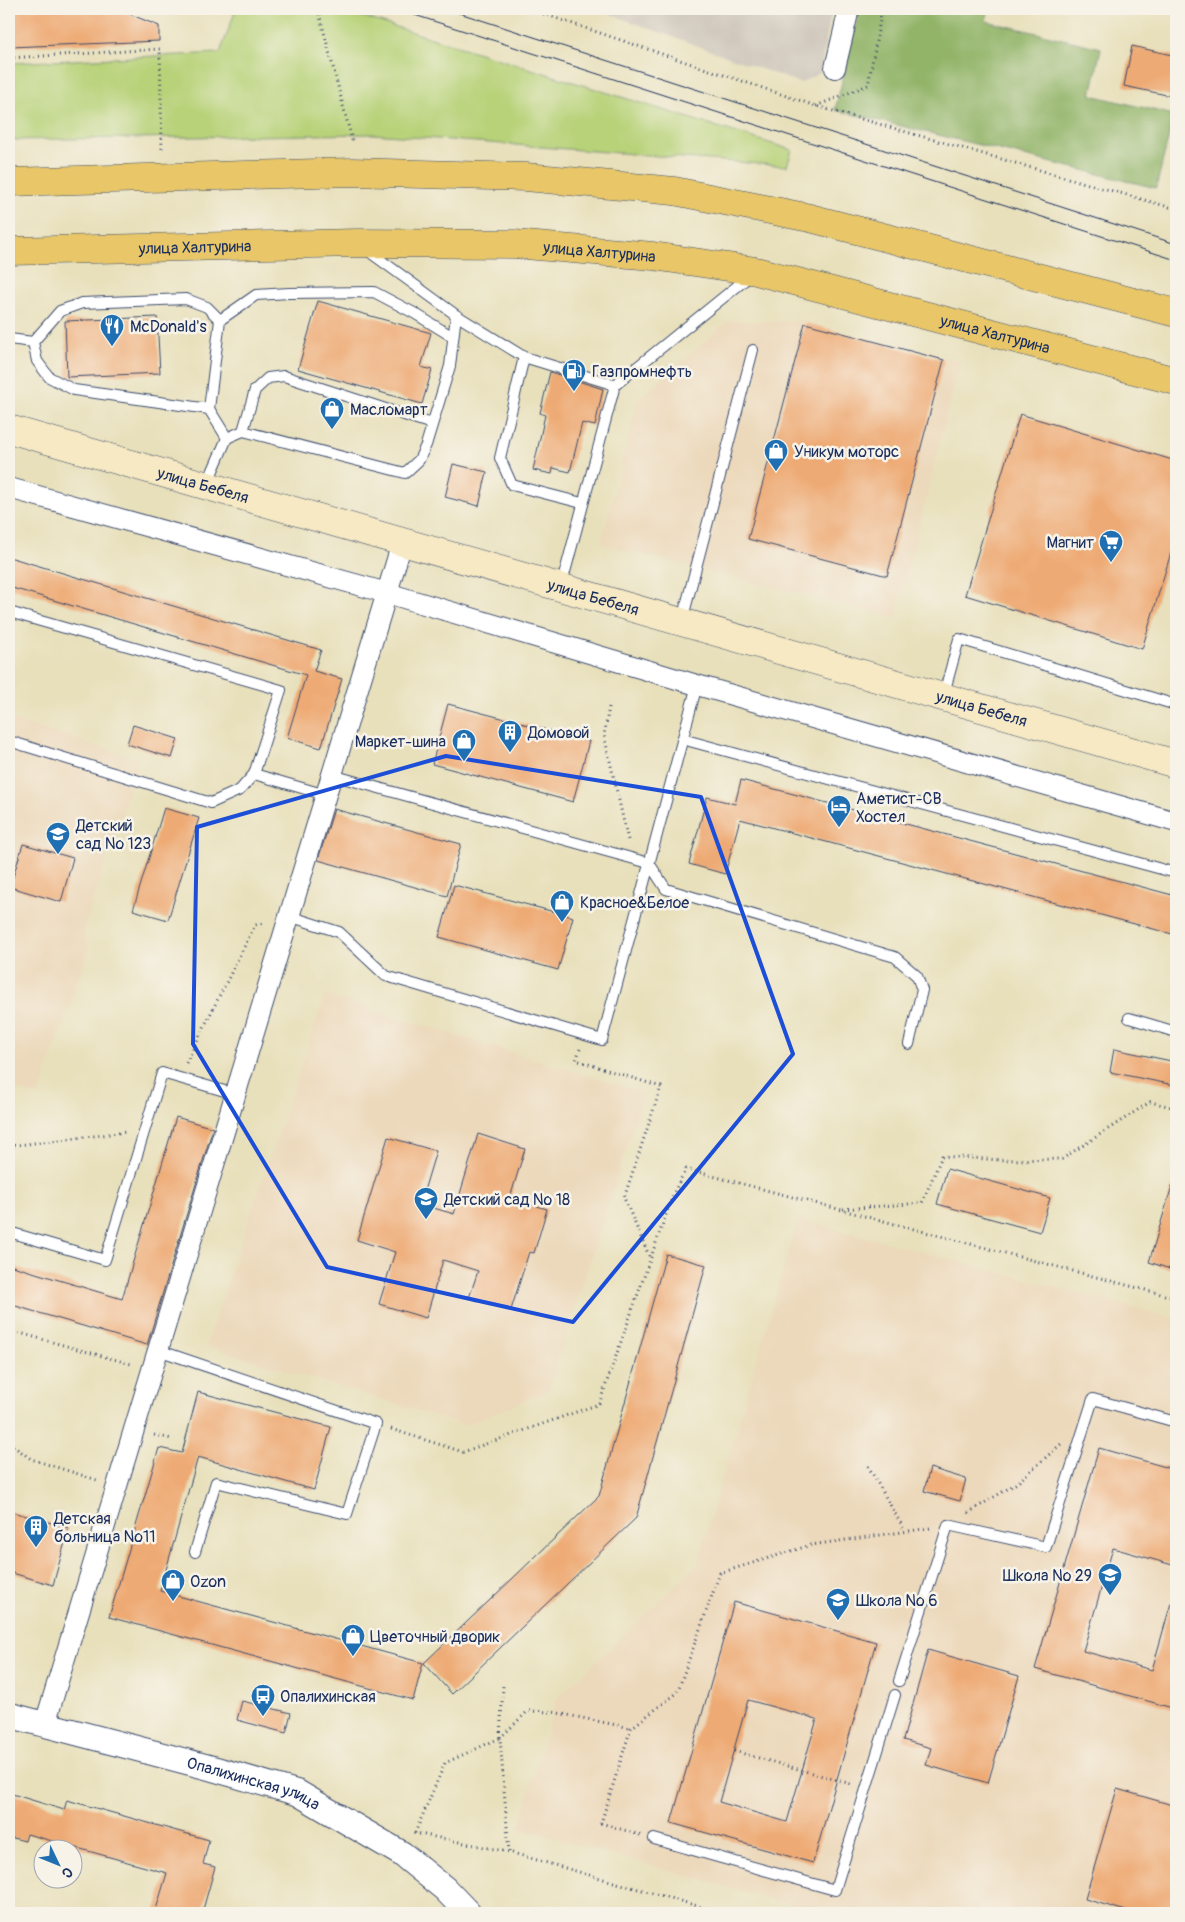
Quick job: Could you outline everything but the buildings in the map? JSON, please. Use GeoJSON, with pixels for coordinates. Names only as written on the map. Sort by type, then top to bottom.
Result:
{"type":"FeatureCollection","features":[{"type":"Feature","properties":{"kind":"main road"},"geometry":{"type":"LineString","coordinates":[[9,182],[352,172],[526,177],[674,191],[810,218],[1176,313]]}},
{"type":"Feature","properties":{"kind":"main road","name":"улица Халтурина"},"geometry":{"type":"LineString","coordinates":[[9,250],[358,243],[514,244],[653,256],[756,271],[1176,381]]}},
{"type":"Feature","properties":{"kind":"main road","name":"улица Бебеля"},"geometry":{"type":"LineString","coordinates":[[9,430],[207,485],[402,543],[1176,764]]}},
{"type":"Feature","properties":{"kind":"street"},"geometry":{"type":"LineString","coordinates":[[835,68],[849,9]]}},
{"type":"Feature","properties":{"kind":"street"},"geometry":{"type":"LineString","coordinates":[[9,488],[387,593],[697,685],[1176,822]]}},
{"type":"Feature","properties":{"kind":"street"},"geometry":{"type":"LineString","coordinates":[[45,1724],[402,543]]}},
{"type":"Feature","properties":{"kind":"street","name":"Опалихинская улица"},"geometry":{"type":"LineString","coordinates":[[9,1715],[298,1793],[402,1854],[444,1889],[468,1913]]}},
{"type":"Feature","properties":{"kind":"lane"},"geometry":{"type":"LineString","coordinates":[[358,243],[456,315],[524,357],[615,385]]}},
{"type":"Feature","properties":{"kind":"lane"},"geometry":{"type":"LineString","coordinates":[[561,587],[615,385],[756,271]]}},
{"type":"Feature","properties":{"kind":"lane"},"geometry":{"type":"LineString","coordinates":[[227,438],[209,409],[220,320],[256,295],[374,292],[414,313],[453,337]]}},
{"type":"Feature","properties":{"kind":"lane"},"geometry":{"type":"LineString","coordinates":[[209,409],[74,390],[49,377],[36,362],[33,342],[60,311],[82,303],[186,299],[207,307],[220,320]]}},
{"type":"Feature","properties":{"kind":"lane"},"geometry":{"type":"LineString","coordinates":[[207,485],[227,438],[244,431],[404,472],[419,460],[426,445],[450,366],[456,315]]}},
{"type":"Feature","properties":{"kind":"lane"},"geometry":{"type":"LineString","coordinates":[[9,339],[33,342]]}},
{"type":"Feature","properties":{"kind":"lane"},"geometry":{"type":"LineString","coordinates":[[682,622],[754,350]]}},
{"type":"Feature","properties":{"kind":"lane"},"geometry":{"type":"LineString","coordinates":[[524,357],[500,458],[512,485],[582,503]]}},
{"type":"Feature","properties":{"kind":"lane"},"geometry":{"type":"LineString","coordinates":[[244,431],[255,390],[268,378],[284,376],[432,424]]}},
{"type":"Feature","properties":{"kind":"lane"},"geometry":{"type":"LineString","coordinates":[[9,612],[281,690],[254,774],[240,790],[211,802],[9,741]]}},
{"type":"Feature","properties":{"kind":"lane"},"geometry":{"type":"LineString","coordinates":[[942,698],[959,639],[1176,705]]}},
{"type":"Feature","properties":{"kind":"lane"},"geometry":{"type":"LineString","coordinates":[[289,916],[339,932],[386,976],[602,1040],[697,685]]}},
{"type":"Feature","properties":{"kind":"lane"},"geometry":{"type":"LineString","coordinates":[[682,739],[1176,873]]}},
{"type":"Feature","properties":{"kind":"lane"},"geometry":{"type":"LineString","coordinates":[[254,774],[326,795]]}},
{"type":"Feature","properties":{"kind":"lane"},"geometry":{"type":"LineString","coordinates":[[332,776],[649,863],[666,889],[895,957],[917,976],[922,990],[909,1044]]}},
{"type":"Feature","properties":{"kind":"lane"},"geometry":{"type":"LineString","coordinates":[[1129,1018],[1176,1032]]}},
{"type":"Feature","properties":{"kind":"lane"},"geometry":{"type":"LineString","coordinates":[[9,1232],[105,1260],[162,1073],[236,1094]]}},
{"type":"Feature","properties":{"kind":"lane"},"geometry":{"type":"LineString","coordinates":[[158,1350],[376,1424],[347,1514],[216,1482],[195,1552]]}},
{"type":"Feature","properties":{"kind":"lane"},"geometry":{"type":"LineString","coordinates":[[899,1681],[948,1525],[1046,1548],[1093,1399],[1176,1422]]}},
{"type":"Feature","properties":{"kind":"lane"},"geometry":{"type":"LineString","coordinates":[[654,1839],[834,1890],[895,1695]]}},
{"type":"Feature","properties":{"kind":"path"},"geometry":{"type":"LineString","coordinates":[[318,9],[353,144]]}},
{"type":"Feature","properties":{"kind":"path"},"geometry":{"type":"LineString","coordinates":[[529,9],[816,106],[1176,209]]}},
{"type":"Feature","properties":{"kind":"path"},"geometry":{"type":"LineString","coordinates":[[816,106],[868,85],[882,9]]}},
{"type":"Feature","properties":{"kind":"path"},"geometry":{"type":"LineString","coordinates":[[9,58],[160,49],[162,155]]}},
{"type":"Feature","properties":{"kind":"path"},"geometry":{"type":"LineString","coordinates":[[840,1209],[922,1204],[942,1156],[1002,1160],[1062,1159],[1150,1102],[1176,1108]]}},
{"type":"Feature","properties":{"kind":"path"},"geometry":{"type":"LineString","coordinates":[[376,1424],[463,1452],[599,1404],[674,1192],[686,1169],[1176,1298]]}},
{"type":"Feature","properties":{"kind":"path"},"geometry":{"type":"LineString","coordinates":[[9,1330],[152,1370]]}},
{"type":"Feature","properties":{"kind":"path"},"geometry":{"type":"LineString","coordinates":[[654,1839],[601,1823],[631,1728],[677,1693],[720,1573],[811,1545],[948,1525],[1018,1483],[1087,1419]]}},
{"type":"Feature","properties":{"kind":"path"},"geometry":{"type":"LineString","coordinates":[[9,1443],[31,1459],[117,1487]]}},
{"type":"Feature","properties":{"kind":"path"},"geometry":{"type":"LineString","coordinates":[[868,1466],[905,1531]]}},
{"type":"Feature","properties":{"kind":"path"},"geometry":{"type":"LineString","coordinates":[[502,1686],[500,1738],[509,1852]]}},
{"type":"Feature","properties":{"kind":"path"},"geometry":{"type":"LineString","coordinates":[[631,1728],[553,1712],[528,1711],[500,1738],[445,1763],[415,1833],[509,1852],[722,1913]]}},
{"type":"Feature","properties":{"kind":"path"},"geometry":{"type":"LineString","coordinates":[[734,1751],[866,1789]]}},
{"type":"Feature","properties":{"kind":"highlighted area"},"geometry":{"type":"Polygon","coordinates":[[[446,756],[701,797],[793,1054],[573,1322],[327,1267],[193,1044],[197,827],[446,756]]]}},
{"type":"Feature","properties":{"kind":"shaded area"},"geometry":{"type":"Polygon","coordinates":[[[596,9],[832,9],[820,73],[800,83],[596,9]]]}},
{"type":"Feature","properties":{"kind":"shaded area","name":"Уникум моторс"},"geometry":{"type":"Polygon","coordinates":[[[728,321],[800,321],[960,361],[896,618],[601,544],[638,400],[728,321]]]}},
{"type":"Feature","properties":{"kind":"shaded area","name":"Детский сад № 123"},"geometry":{"type":"Polygon","coordinates":[[[9,719],[139,759],[83,931],[89,948],[38,1096],[9,1087],[9,719]]]}},
{"type":"Feature","properties":{"kind":"shaded area","name":"Детский сад № 18"},"geometry":{"type":"Polygon","coordinates":[[[325,995],[644,1093],[548,1391],[465,1425],[206,1346],[325,995]]]}},
{"type":"Feature","properties":{"kind":"shaded area","name":"Школа № 6"},"geometry":{"type":"Polygon","coordinates":[[[798,1219],[1176,1319],[1176,1913],[819,1913],[519,1828],[556,1700],[697,1565],[798,1219]]]}},
{"type":"Feature","properties":{"kind":"green space"},"geometry":{"type":"Polygon","coordinates":[[[236,9],[338,9],[792,150],[787,166],[373,134],[9,140],[9,63],[220,53],[236,9]]]}},
{"type":"Feature","properties":{"kind":"green space"},"geometry":{"type":"Polygon","coordinates":[[[860,9],[989,9],[986,21],[1101,48],[1091,95],[1174,115],[1156,188],[835,110],[860,9]]]}},
{"type":"Feature","properties":{"kind":"tram line"},"geometry":{"type":"LineString","coordinates":[[396,9],[1176,260]]}},
{"type":"Feature","properties":{"kind":"tram line"},"geometry":{"type":"LineString","coordinates":[[447,9],[1176,244]]}},
{"type":"Feature","properties":{"kind":"place","name":"McDonald's"},"geometry":{"type":"Point","coordinates":[112,347]}},
{"type":"Feature","properties":{"kind":"place","name":"Газпромнефть"},"geometry":{"type":"Point","coordinates":[574,392]}},
{"type":"Feature","properties":{"kind":"place","name":"Масломарт"},"geometry":{"type":"Point","coordinates":[332,430]}},
{"type":"Feature","properties":{"kind":"place","name":"Уникум моторс"},"geometry":{"type":"Point","coordinates":[776,472]}},
{"type":"Feature","properties":{"kind":"place","name":"Магнит"},"geometry":{"type":"Point","coordinates":[1111,563]}},
{"type":"Feature","properties":{"kind":"place","name":"Домовой"},"geometry":{"type":"Point","coordinates":[510,753]}},
{"type":"Feature","properties":{"kind":"place","name":"Маркет-шина"},"geometry":{"type":"Point","coordinates":[464,762]}},
{"type":"Feature","properties":{"kind":"place","name":"Аметист-СВ Хостел"},"geometry":{"type":"Point","coordinates":[839,828]}},
{"type":"Feature","properties":{"kind":"place","name":"Детский сад № 123"},"geometry":{"type":"Point","coordinates":[58,855]}},
{"type":"Feature","properties":{"kind":"place","name":"Красное&Белое"},"geometry":{"type":"Point","coordinates":[562,923]}},
{"type":"Feature","properties":{"kind":"place","name":"Детский сад № 18"},"geometry":{"type":"Point","coordinates":[426,1220]}},
{"type":"Feature","properties":{"kind":"place","name":"Детская больница №11"},"geometry":{"type":"Point","coordinates":[36,1548]}},
{"type":"Feature","properties":{"kind":"place","name":"Школа № 29"},"geometry":{"type":"Point","coordinates":[1110,1596]}},
{"type":"Feature","properties":{"kind":"place","name":"Ozon"},"geometry":{"type":"Point","coordinates":[173,1602]}},
{"type":"Feature","properties":{"kind":"place","name":"Школа № 6"},"geometry":{"type":"Point","coordinates":[838,1621]}},
{"type":"Feature","properties":{"kind":"place","name":"Цветочный дворик"},"geometry":{"type":"Point","coordinates":[353,1657]}},
{"type":"Feature","properties":{"kind":"place","name":"Опалихинская"},"geometry":{"type":"Point","coordinates":[263,1717]}}]}
